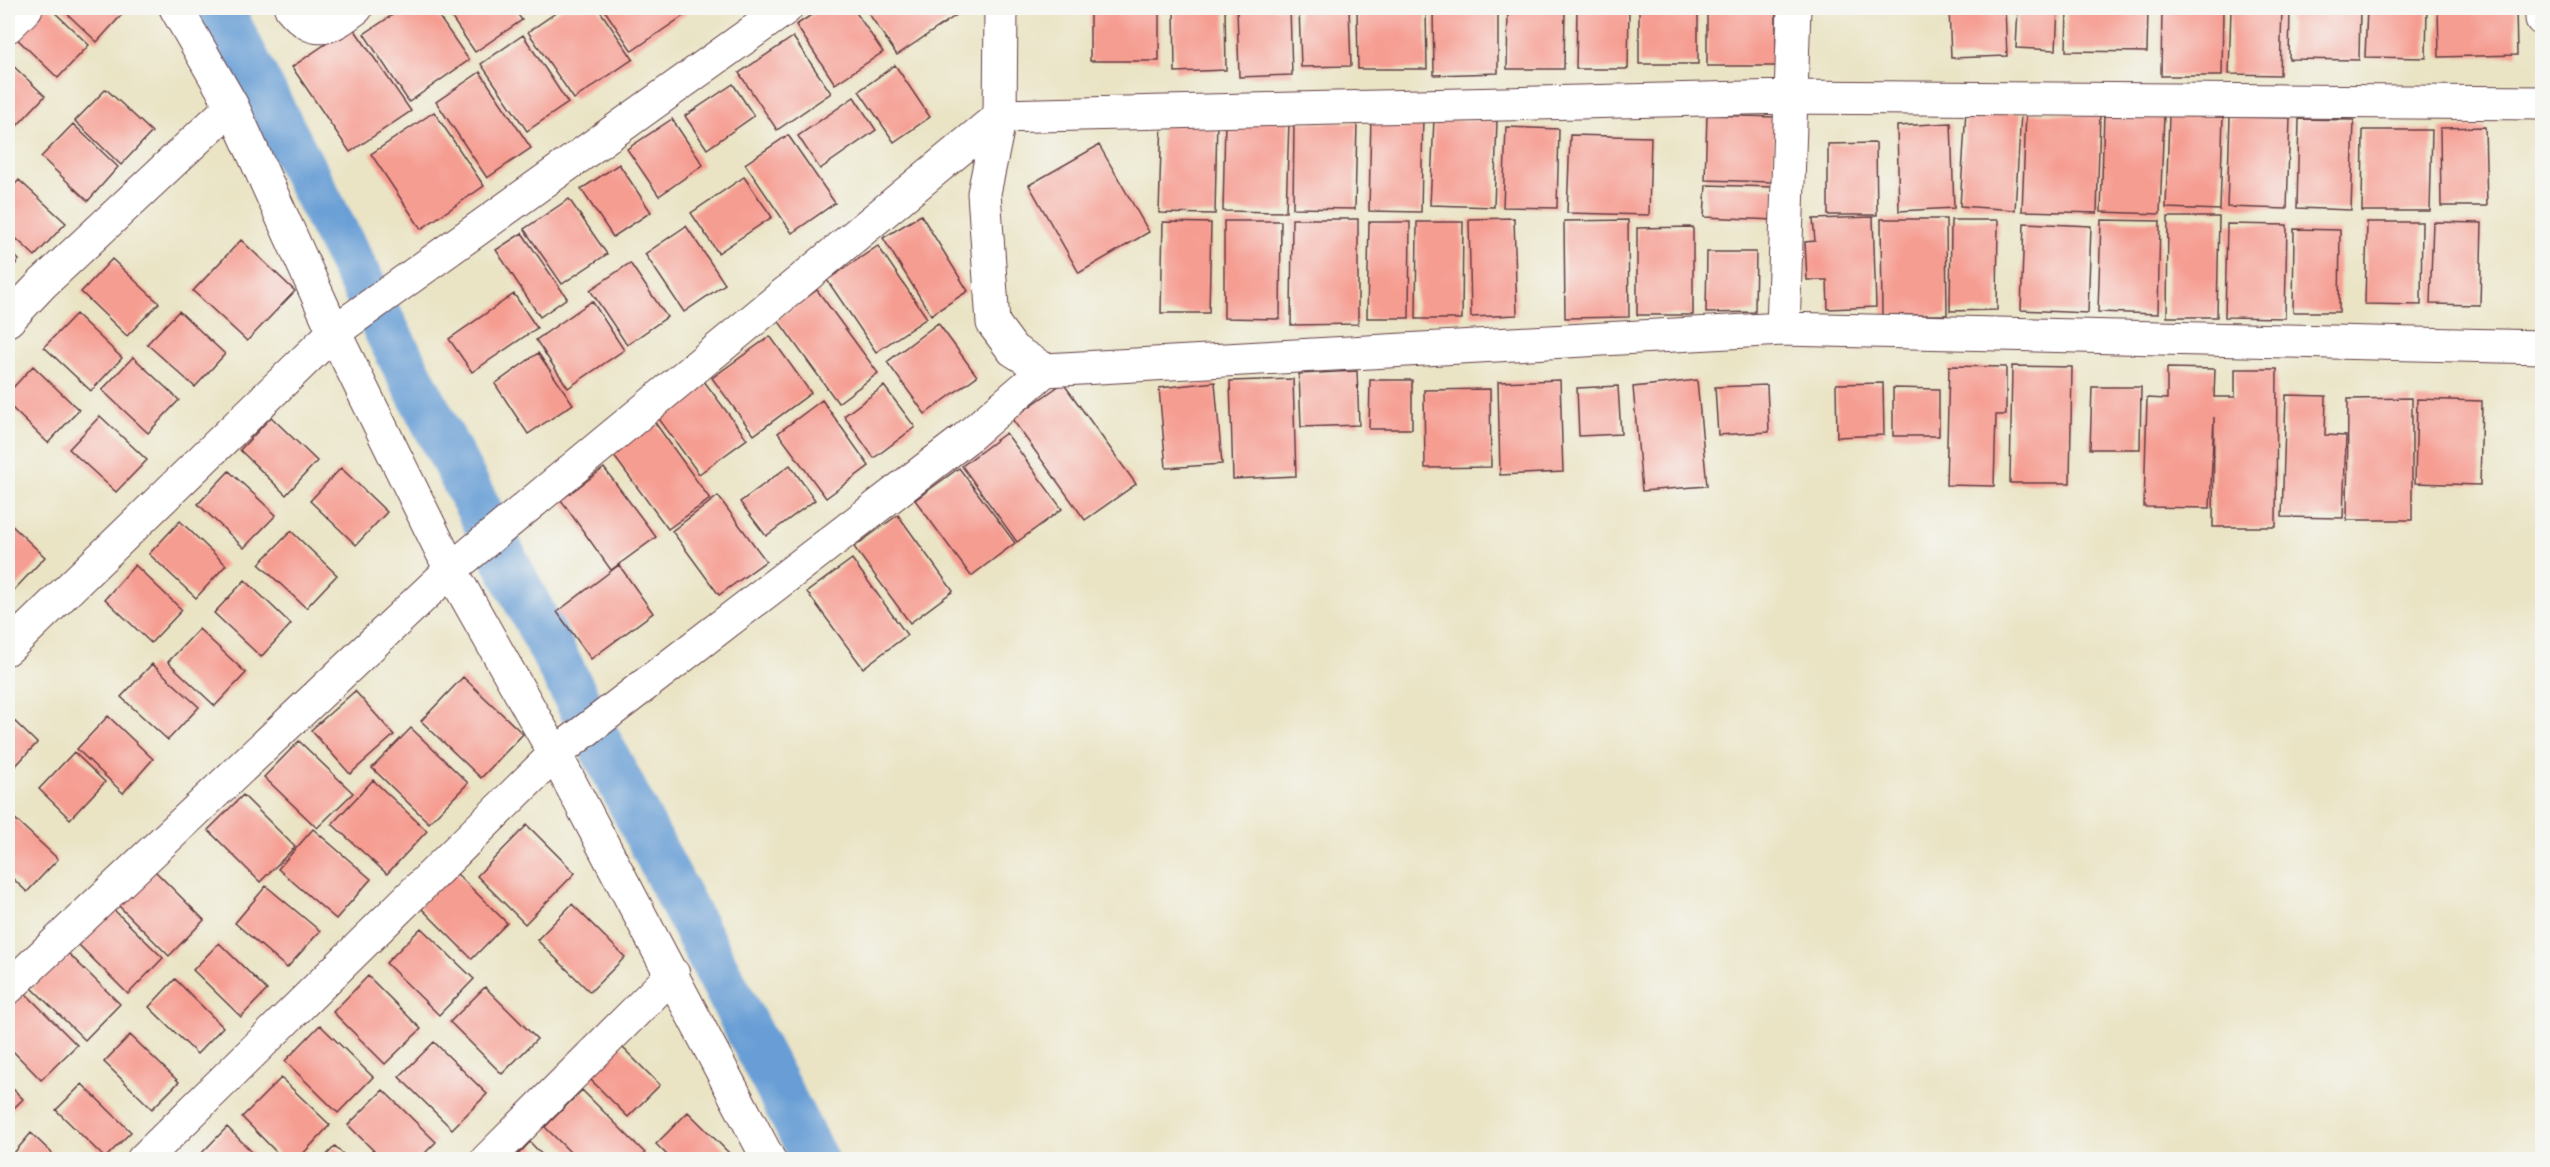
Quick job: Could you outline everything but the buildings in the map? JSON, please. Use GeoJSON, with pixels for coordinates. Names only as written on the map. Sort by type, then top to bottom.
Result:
{"type":"FeatureCollection","features":[{"type":"Feature","properties":{"kind":"street"},"geometry":{"type":"LineString","coordinates":[[8,26],[26,8]]}},
{"type":"Feature","properties":{"kind":"street"},"geometry":{"type":"LineString","coordinates":[[291,8],[303,22],[312,27],[324,27],[356,8]]}},
{"type":"Feature","properties":{"kind":"street"},"geometry":{"type":"LineString","coordinates":[[8,648],[336,331],[786,8]]}},
{"type":"Feature","properties":{"kind":"street"},"geometry":{"type":"LineString","coordinates":[[1001,8],[1000,116],[984,193],[993,323],[1013,350],[1045,370],[1784,329],[2542,347]]}},
{"type":"Feature","properties":{"kind":"street"},"geometry":{"type":"LineString","coordinates":[[1784,329],[1794,8]]}},
{"type":"Feature","properties":{"kind":"street"},"geometry":{"type":"LineString","coordinates":[[2542,8],[2542,19]]}},
{"type":"Feature","properties":{"kind":"street"},"geometry":{"type":"LineString","coordinates":[[188,12],[336,331],[453,568],[565,745],[673,974],[769,1160]]}},
{"type":"Feature","properties":{"kind":"street"},"geometry":{"type":"LineString","coordinates":[[8,988],[453,568],[1000,116],[1792,97],[2542,104]]}},
{"type":"Feature","properties":{"kind":"street"},"geometry":{"type":"LineString","coordinates":[[8,320],[42,284],[232,106]]}},
{"type":"Feature","properties":{"kind":"street"},"geometry":{"type":"LineString","coordinates":[[143,1160],[565,745],[956,446],[1045,370]]}},
{"type":"Feature","properties":{"kind":"street"},"geometry":{"type":"LineString","coordinates":[[488,1160],[673,974]]}},
{"type":"Feature","properties":{"kind":"waterway"},"geometry":{"type":"LineString","coordinates":[[220,8],[815,1160]]}}]}
